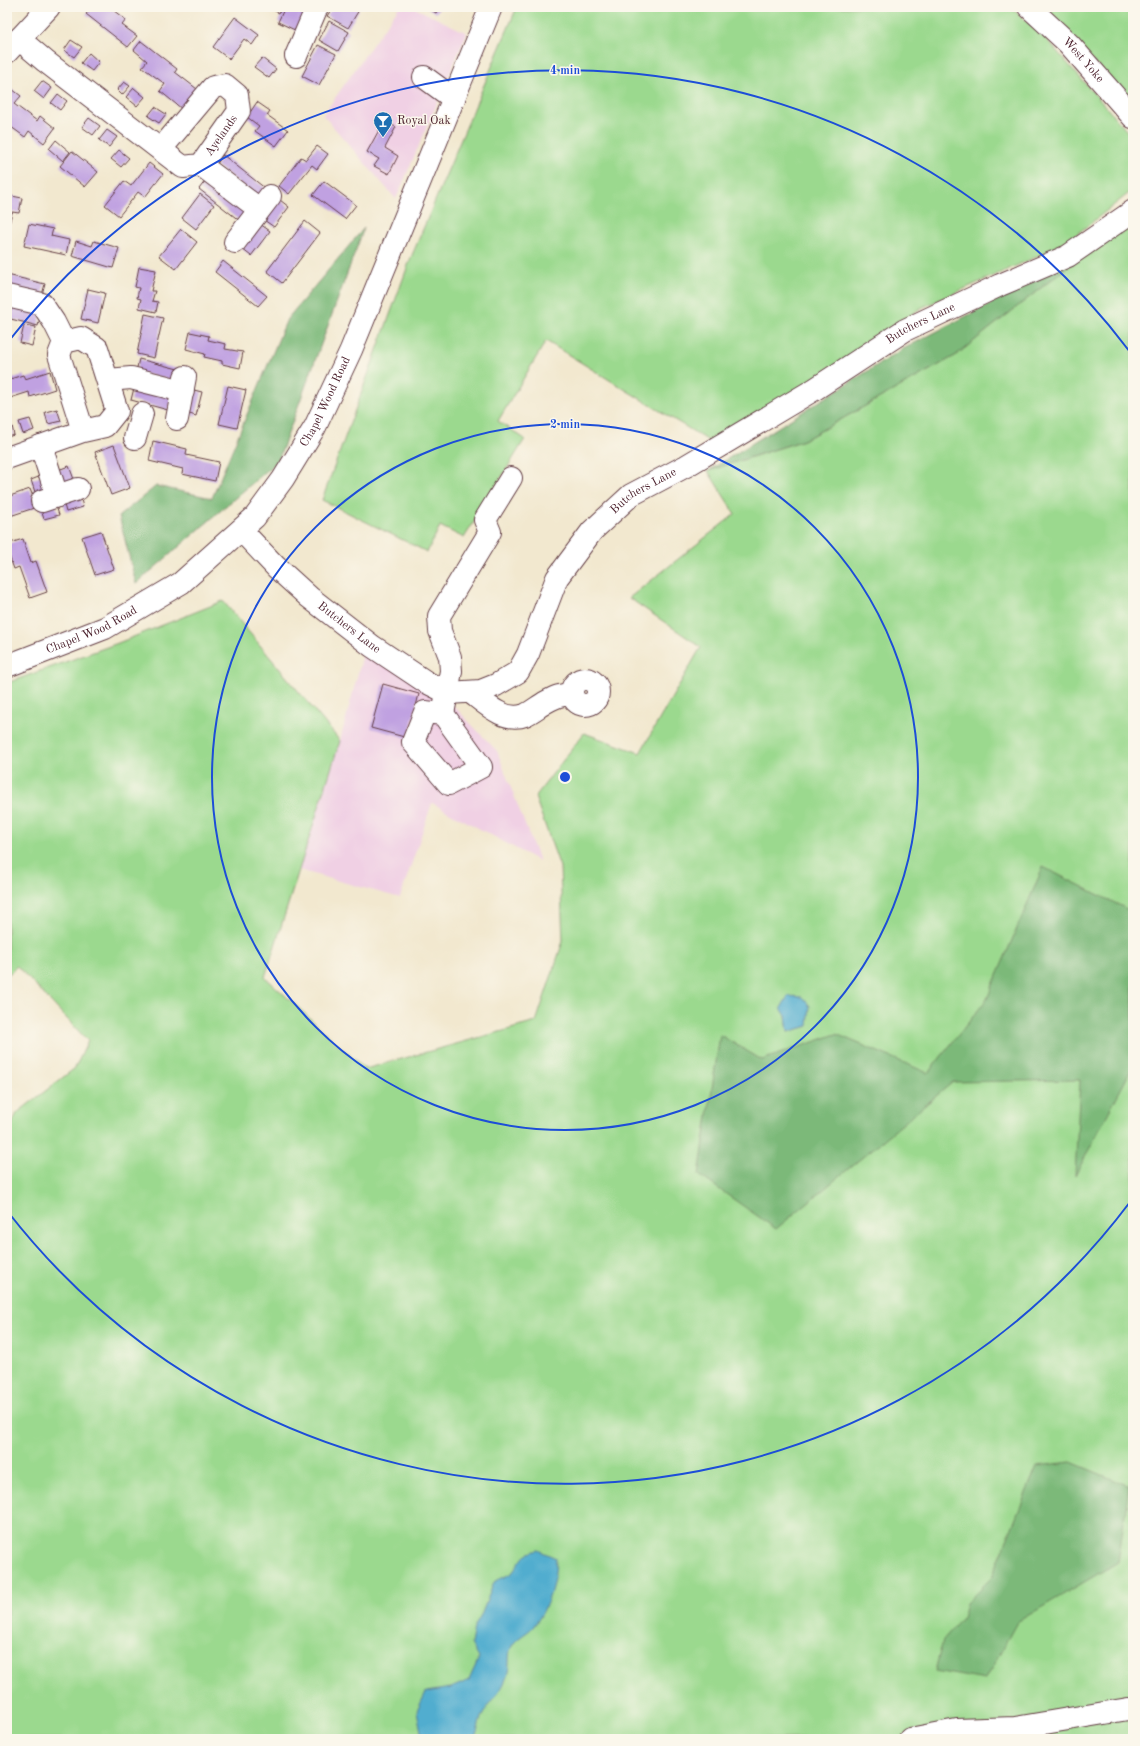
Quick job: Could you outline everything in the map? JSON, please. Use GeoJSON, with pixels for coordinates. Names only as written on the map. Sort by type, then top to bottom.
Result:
{"type":"FeatureCollection","features":[{"type":"Feature","properties":{"kind":"street"},"geometry":{"type":"LineString","coordinates":[[13,45],[49,7]]}},
{"type":"Feature","properties":{"kind":"street"},"geometry":{"type":"LineString","coordinates":[[296,56],[317,7]]}},
{"type":"Feature","properties":{"kind":"street","name":"Chapel Wood Road"},"geometry":{"type":"LineString","coordinates":[[7,666],[105,628],[181,583],[255,517],[283,479],[315,427],[350,350],[491,7]]}},
{"type":"Feature","properties":{"kind":"street","name":"West Yoke"},"geometry":{"type":"LineString","coordinates":[[1029,7],[1069,44],[1133,117]]}},
{"type":"Feature","properties":{"kind":"street","name":"Ayelands"},"geometry":{"type":"LineString","coordinates":[[13,45],[45,61],[161,149],[183,168],[200,166],[239,112],[238,96],[225,85],[213,87],[161,149]]}},
{"type":"Feature","properties":{"kind":"street"},"geometry":{"type":"LineString","coordinates":[[424,77],[454,99]]}},
{"type":"Feature","properties":{"kind":"street"},"geometry":{"type":"LineString","coordinates":[[200,166],[265,203],[235,242]]}},
{"type":"Feature","properties":{"kind":"street","name":"Butchers Lane"},"geometry":{"type":"LineString","coordinates":[[240,530],[276,567],[309,597],[372,646],[426,682],[446,704],[470,692],[496,685],[518,672],[528,654],[557,578],[592,531],[631,495],[686,466],[815,389],[905,330],[1000,285],[1068,256],[1133,211]]}},
{"type":"Feature","properties":{"kind":"street"},"geometry":{"type":"LineString","coordinates":[[7,296],[42,304],[54,322],[64,342],[59,355],[83,431]]}},
{"type":"Feature","properties":{"kind":"street"},"geometry":{"type":"LineString","coordinates":[[64,342],[81,338],[97,348],[117,410],[139,424]]}},
{"type":"Feature","properties":{"kind":"street"},"geometry":{"type":"LineString","coordinates":[[108,380],[131,378],[184,384],[177,419]]}},
{"type":"Feature","properties":{"kind":"street"},"geometry":{"type":"LineString","coordinates":[[7,458],[83,431],[105,426],[117,410]]}},
{"type":"Feature","properties":{"kind":"street"},"geometry":{"type":"LineString","coordinates":[[41,446],[50,499],[78,489]]}},
{"type":"Feature","properties":{"kind":"street"},"geometry":{"type":"LineString","coordinates":[[446,704],[451,671],[450,657],[440,631],[439,616],[490,532],[485,520],[511,478]]}},
{"type":"Feature","properties":{"kind":"street"},"geometry":{"type":"LineString","coordinates":[[470,692],[500,713],[515,716],[524,716],[557,696],[563,694],[572,695]]}},
{"type":"Feature","properties":{"kind":"street"},"geometry":{"type":"LineString","coordinates":[[910,1739],[957,1730],[1015,1728],[1128,1709],[1133,1710]]}},
{"type":"Feature","properties":{"kind":"shaded area"},"geometry":{"type":"Polygon","coordinates":[[[399,7],[413,7],[467,33],[396,199],[323,115],[399,7]]]}},
{"type":"Feature","properties":{"kind":"shaded area"},"geometry":{"type":"Polygon","coordinates":[[[365,647],[451,703],[497,751],[539,861],[432,803],[400,898],[299,870],[340,741],[365,647]]]}},
{"type":"Feature","properties":{"kind":"green space"},"geometry":{"type":"Polygon","coordinates":[[[517,7],[1010,7],[1041,33],[1133,138],[1133,190],[1063,245],[921,308],[717,446],[546,341],[498,421],[525,439],[464,538],[440,526],[427,552],[322,500],[410,260],[517,7]]]}},
{"type":"Feature","properties":{"kind":"green space"},"geometry":{"type":"Polygon","coordinates":[[[1042,7],[1133,7],[1133,104],[1042,7]]]}},
{"type":"Feature","properties":{"kind":"green space"},"geometry":{"type":"Polygon","coordinates":[[[1133,218],[1133,1739],[7,1739],[7,1135],[17,1113],[75,1068],[88,1041],[17,966],[7,976],[7,683],[118,643],[223,601],[340,741],[265,977],[365,1069],[536,1022],[563,941],[560,867],[535,797],[584,733],[640,753],[701,647],[629,598],[735,514],[708,471],[804,440],[955,356],[1080,257],[1133,218]],[[786,1016],[788,1032],[808,1026],[786,1016]]]}},
{"type":"Feature","properties":{"kind":"green space"},"geometry":{"type":"Polygon","coordinates":[[[364,228],[278,461],[136,584],[119,516],[156,486],[212,498],[287,319],[364,228]]]}},
{"type":"Feature","properties":{"kind":"green space"},"geometry":{"type":"Polygon","coordinates":[[[1080,257],[955,356],[804,440],[708,471],[903,349],[1080,257]]]}},
{"type":"Feature","properties":{"kind":"green space"},"geometry":{"type":"Polygon","coordinates":[[[1043,867],[1133,912],[1133,1066],[1075,1176],[1080,1080],[953,1082],[776,1229],[699,1175],[720,1035],[762,1060],[836,1034],[928,1073],[987,999],[1043,867]]]}},
{"type":"Feature","properties":{"kind":"green space"},"geometry":{"type":"Polygon","coordinates":[[[1071,1462],[1129,1486],[1118,1562],[1017,1622],[985,1680],[935,1671],[943,1640],[962,1618],[966,1603],[992,1577],[1037,1466],[1071,1462]]]}},
{"type":"Feature","properties":{"kind":"water"},"geometry":{"type":"Polygon","coordinates":[[[788,996],[802,997],[810,1006],[808,1026],[788,1032],[786,1016],[781,1008],[788,996]]]}},
{"type":"Feature","properties":{"kind":"water"},"geometry":{"type":"Polygon","coordinates":[[[538,1550],[556,1558],[555,1576],[547,1603],[533,1627],[515,1641],[511,1648],[509,1669],[504,1684],[485,1710],[475,1736],[473,1739],[430,1739],[421,1732],[417,1711],[426,1692],[451,1688],[469,1680],[479,1658],[471,1644],[474,1627],[482,1613],[494,1582],[512,1573],[526,1554],[538,1550]]]}},
{"type":"Feature","properties":{"kind":"building"},"geometry":{"type":"Polygon","coordinates":[[[92,7],[109,7],[126,20],[122,25],[137,36],[128,47],[86,14],[92,7]]]}},
{"type":"Feature","properties":{"kind":"building"},"geometry":{"type":"Polygon","coordinates":[[[267,7],[282,7],[279,13],[267,7]]]}},
{"type":"Feature","properties":{"kind":"building"},"geometry":{"type":"Polygon","coordinates":[[[285,7],[292,7],[307,14],[299,32],[278,22],[285,7]]]}},
{"type":"Feature","properties":{"kind":"building"},"geometry":{"type":"Polygon","coordinates":[[[333,7],[354,7],[359,10],[348,28],[327,16],[333,7]]]}},
{"type":"Feature","properties":{"kind":"building"},"geometry":{"type":"Polygon","coordinates":[[[426,7],[440,7],[436,13],[426,7]]]}},
{"type":"Feature","properties":{"kind":"building"},"geometry":{"type":"Polygon","coordinates":[[[235,17],[259,35],[252,45],[244,39],[229,59],[213,47],[235,17]]]}},
{"type":"Feature","properties":{"kind":"building"},"geometry":{"type":"Polygon","coordinates":[[[329,21],[349,32],[338,51],[319,40],[329,21]]]}},
{"type":"Feature","properties":{"kind":"building"},"geometry":{"type":"Polygon","coordinates":[[[71,40],[82,47],[74,57],[64,50],[71,40]]]}},
{"type":"Feature","properties":{"kind":"building"},"geometry":{"type":"Polygon","coordinates":[[[141,41],[177,69],[175,72],[197,89],[182,109],[160,91],[165,84],[142,67],[147,61],[134,50],[141,41]]]}},
{"type":"Feature","properties":{"kind":"building"},"geometry":{"type":"Polygon","coordinates":[[[318,45],[336,54],[319,85],[302,76],[318,45]]]}},
{"type":"Feature","properties":{"kind":"building"},"geometry":{"type":"Polygon","coordinates":[[[89,53],[99,62],[92,71],[81,63],[89,53]]]}},
{"type":"Feature","properties":{"kind":"building"},"geometry":{"type":"Polygon","coordinates":[[[262,58],[276,69],[269,78],[254,67],[262,58]]]}},
{"type":"Feature","properties":{"kind":"building"},"geometry":{"type":"Polygon","coordinates":[[[42,81],[52,88],[44,99],[34,91],[42,81]]]}},
{"type":"Feature","properties":{"kind":"building"},"geometry":{"type":"Polygon","coordinates":[[[124,82],[130,86],[122,95],[117,90],[124,82]]]}},
{"type":"Feature","properties":{"kind":"building"},"geometry":{"type":"Polygon","coordinates":[[[134,88],[145,97],[137,106],[126,97],[134,88]]]}},
{"type":"Feature","properties":{"kind":"building"},"geometry":{"type":"Polygon","coordinates":[[[12,89],[21,96],[14,104],[37,121],[40,116],[55,128],[44,143],[29,131],[25,137],[7,124],[7,95],[12,89]]]}},
{"type":"Feature","properties":{"kind":"building"},"geometry":{"type":"Polygon","coordinates":[[[58,94],[67,101],[60,110],[51,103],[58,94]]]}},
{"type":"Feature","properties":{"kind":"building"},"geometry":{"type":"Polygon","coordinates":[[[257,102],[270,111],[267,115],[288,130],[276,146],[255,131],[259,126],[247,117],[257,102]]]}},
{"type":"Feature","properties":{"kind":"building"},"geometry":{"type":"Polygon","coordinates":[[[155,107],[166,114],[159,123],[148,116],[155,107]]]}},
{"type":"Feature","properties":{"kind":"building"},"geometry":{"type":"Polygon","coordinates":[[[89,118],[100,126],[93,135],[82,127],[89,118]]]}},
{"type":"Feature","properties":{"kind":"building","name":"Royal Oak"},"geometry":{"type":"Polygon","coordinates":[[[384,121],[396,127],[385,148],[398,156],[389,174],[374,166],[379,159],[367,152],[384,121]]]}},
{"type":"Feature","properties":{"kind":"building"},"geometry":{"type":"Polygon","coordinates":[[[107,130],[117,137],[109,147],[99,140],[107,130]]]}},
{"type":"Feature","properties":{"kind":"building"},"geometry":{"type":"Polygon","coordinates":[[[56,140],[70,152],[63,161],[49,149],[56,140]]]}},
{"type":"Feature","properties":{"kind":"building"},"geometry":{"type":"Polygon","coordinates":[[[317,146],[328,154],[317,169],[312,165],[289,194],[279,186],[301,157],[306,160],[317,146]]]}},
{"type":"Feature","properties":{"kind":"building"},"geometry":{"type":"Polygon","coordinates":[[[119,150],[129,158],[121,167],[111,159],[119,150]]]}},
{"type":"Feature","properties":{"kind":"building"},"geometry":{"type":"Polygon","coordinates":[[[72,151],[98,172],[85,187],[60,166],[72,151]]]}},
{"type":"Feature","properties":{"kind":"building"},"geometry":{"type":"Polygon","coordinates":[[[223,155],[266,189],[259,198],[216,165],[223,155]]]}},
{"type":"Feature","properties":{"kind":"building"},"geometry":{"type":"Polygon","coordinates":[[[149,163],[163,174],[145,197],[138,192],[119,216],[105,205],[124,181],[131,186],[149,163]]]}},
{"type":"Feature","properties":{"kind":"building"},"geometry":{"type":"Polygon","coordinates":[[[206,180],[247,213],[240,221],[199,189],[206,180]]]}},
{"type":"Feature","properties":{"kind":"building"},"geometry":{"type":"Polygon","coordinates":[[[324,181],[356,205],[345,219],[313,195],[324,181]]]}},
{"type":"Feature","properties":{"kind":"building"},"geometry":{"type":"Polygon","coordinates":[[[200,194],[214,205],[196,229],[182,218],[200,194]]]}},
{"type":"Feature","properties":{"kind":"building"},"geometry":{"type":"Polygon","coordinates":[[[7,195],[22,198],[19,213],[12,212],[8,229],[7,195]]]}},
{"type":"Feature","properties":{"kind":"building"},"geometry":{"type":"Polygon","coordinates":[[[280,200],[289,207],[274,227],[264,220],[280,200]]]}},
{"type":"Feature","properties":{"kind":"building"},"geometry":{"type":"Polygon","coordinates":[[[305,221],[320,233],[282,283],[267,271],[305,221]]]}},
{"type":"Feature","properties":{"kind":"building"},"geometry":{"type":"Polygon","coordinates":[[[29,224],[53,229],[51,236],[69,240],[66,255],[24,246],[29,224]]]}},
{"type":"Feature","properties":{"kind":"building"},"geometry":{"type":"Polygon","coordinates":[[[260,224],[270,231],[251,256],[242,249],[260,224]]]}},
{"type":"Feature","properties":{"kind":"building"},"geometry":{"type":"Polygon","coordinates":[[[181,229],[197,242],[176,269],[159,256],[181,229]]]}},
{"type":"Feature","properties":{"kind":"building"},"geometry":{"type":"Polygon","coordinates":[[[76,241],[92,246],[94,241],[119,248],[113,268],[72,256],[76,241]]]}},
{"type":"Feature","properties":{"kind":"building"},"geometry":{"type":"Polygon","coordinates":[[[223,261],[267,296],[258,306],[215,272],[223,261]]]}},
{"type":"Feature","properties":{"kind":"building"},"geometry":{"type":"Polygon","coordinates":[[[139,267],[156,270],[151,291],[155,291],[152,301],[158,302],[156,312],[139,308],[141,299],[137,298],[139,288],[135,287],[139,267]]]}},
{"type":"Feature","properties":{"kind":"building"},"geometry":{"type":"Polygon","coordinates":[[[7,275],[45,284],[42,295],[7,287],[7,275]]]}},
{"type":"Feature","properties":{"kind":"building"},"geometry":{"type":"Polygon","coordinates":[[[88,289],[105,293],[98,323],[81,319],[88,289]]]}},
{"type":"Feature","properties":{"kind":"building"},"geometry":{"type":"Polygon","coordinates":[[[7,306],[41,314],[38,326],[7,318],[7,306]]]}},
{"type":"Feature","properties":{"kind":"building"},"geometry":{"type":"Polygon","coordinates":[[[145,314],[163,318],[154,358],[137,354],[145,314]]]}},
{"type":"Feature","properties":{"kind":"building"},"geometry":{"type":"Polygon","coordinates":[[[24,325],[36,327],[32,346],[20,343],[24,325]]]}},
{"type":"Feature","properties":{"kind":"building"},"geometry":{"type":"Polygon","coordinates":[[[190,332],[209,336],[208,340],[226,344],[225,349],[243,352],[240,368],[222,364],[222,361],[204,357],[205,354],[186,349],[190,332]]]}},
{"type":"Feature","properties":{"kind":"building"},"geometry":{"type":"Polygon","coordinates":[[[139,359],[178,369],[176,381],[136,372],[139,359]]]}},
{"type":"Feature","properties":{"kind":"building"},"geometry":{"type":"Polygon","coordinates":[[[50,371],[55,389],[30,397],[29,392],[7,399],[7,380],[23,375],[25,379],[50,371]]]}},
{"type":"Feature","properties":{"kind":"building"},"geometry":{"type":"Polygon","coordinates":[[[228,386],[246,390],[237,428],[219,424],[228,386]]]}},
{"type":"Feature","properties":{"kind":"building"},"geometry":{"type":"Polygon","coordinates":[[[134,388],[172,398],[168,410],[131,400],[134,388]]]}},
{"type":"Feature","properties":{"kind":"building"},"geometry":{"type":"Polygon","coordinates":[[[190,389],[202,392],[196,416],[183,412],[190,389]]]}},
{"type":"Feature","properties":{"kind":"building"},"geometry":{"type":"Polygon","coordinates":[[[57,409],[61,421],[48,424],[45,412],[57,409]]]}},
{"type":"Feature","properties":{"kind":"building"},"geometry":{"type":"Polygon","coordinates":[[[30,419],[34,430],[23,434],[19,422],[30,419]]]}},
{"type":"Feature","properties":{"kind":"building"},"geometry":{"type":"Polygon","coordinates":[[[12,426],[14,435],[7,437],[7,427],[12,426]]]}},
{"type":"Feature","properties":{"kind":"building"},"geometry":{"type":"Polygon","coordinates":[[[153,441],[187,449],[186,455],[219,462],[215,481],[182,474],[183,469],[149,461],[153,441]]]}},
{"type":"Feature","properties":{"kind":"building"},"geometry":{"type":"Polygon","coordinates":[[[114,445],[130,488],[111,495],[95,452],[114,445]]]}},
{"type":"Feature","properties":{"kind":"building"},"geometry":{"type":"Polygon","coordinates":[[[69,466],[75,482],[63,486],[58,470],[69,466]]]}},
{"type":"Feature","properties":{"kind":"building"},"geometry":{"type":"Polygon","coordinates":[[[41,476],[46,491],[36,495],[31,480],[41,476]]]}},
{"type":"Feature","properties":{"kind":"building"},"geometry":{"type":"Polygon","coordinates":[[[30,489],[37,507],[7,517],[7,497],[30,489]]]}},
{"type":"Feature","properties":{"kind":"building"},"geometry":{"type":"Polygon","coordinates":[[[80,496],[83,507],[66,512],[63,501],[80,496]]]}},
{"type":"Feature","properties":{"kind":"building"},"geometry":{"type":"Polygon","coordinates":[[[55,503],[59,515],[44,519],[40,507],[55,503]]]}},
{"type":"Feature","properties":{"kind":"building"},"geometry":{"type":"Polygon","coordinates":[[[101,531],[114,569],[95,575],[82,537],[101,531]]]}},
{"type":"Feature","properties":{"kind":"building"},"geometry":{"type":"Polygon","coordinates":[[[23,539],[31,563],[36,561],[47,592],[30,598],[19,567],[14,569],[7,550],[7,544],[23,539]]]}},
{"type":"Feature","properties":{"kind":"building"},"geometry":{"type":"Polygon","coordinates":[[[383,684],[419,694],[408,738],[371,728],[383,684]]]}},
{"type":"Feature","properties":{"kind":"building"},"geometry":{"type":"Polygon","coordinates":[[[666,1735],[671,1739],[663,1739],[666,1735]]]}},
{"type":"Feature","properties":{"kind":"place","name":"Royal Oak"},"geometry":{"type":"Point","coordinates":[383,138]}}]}
